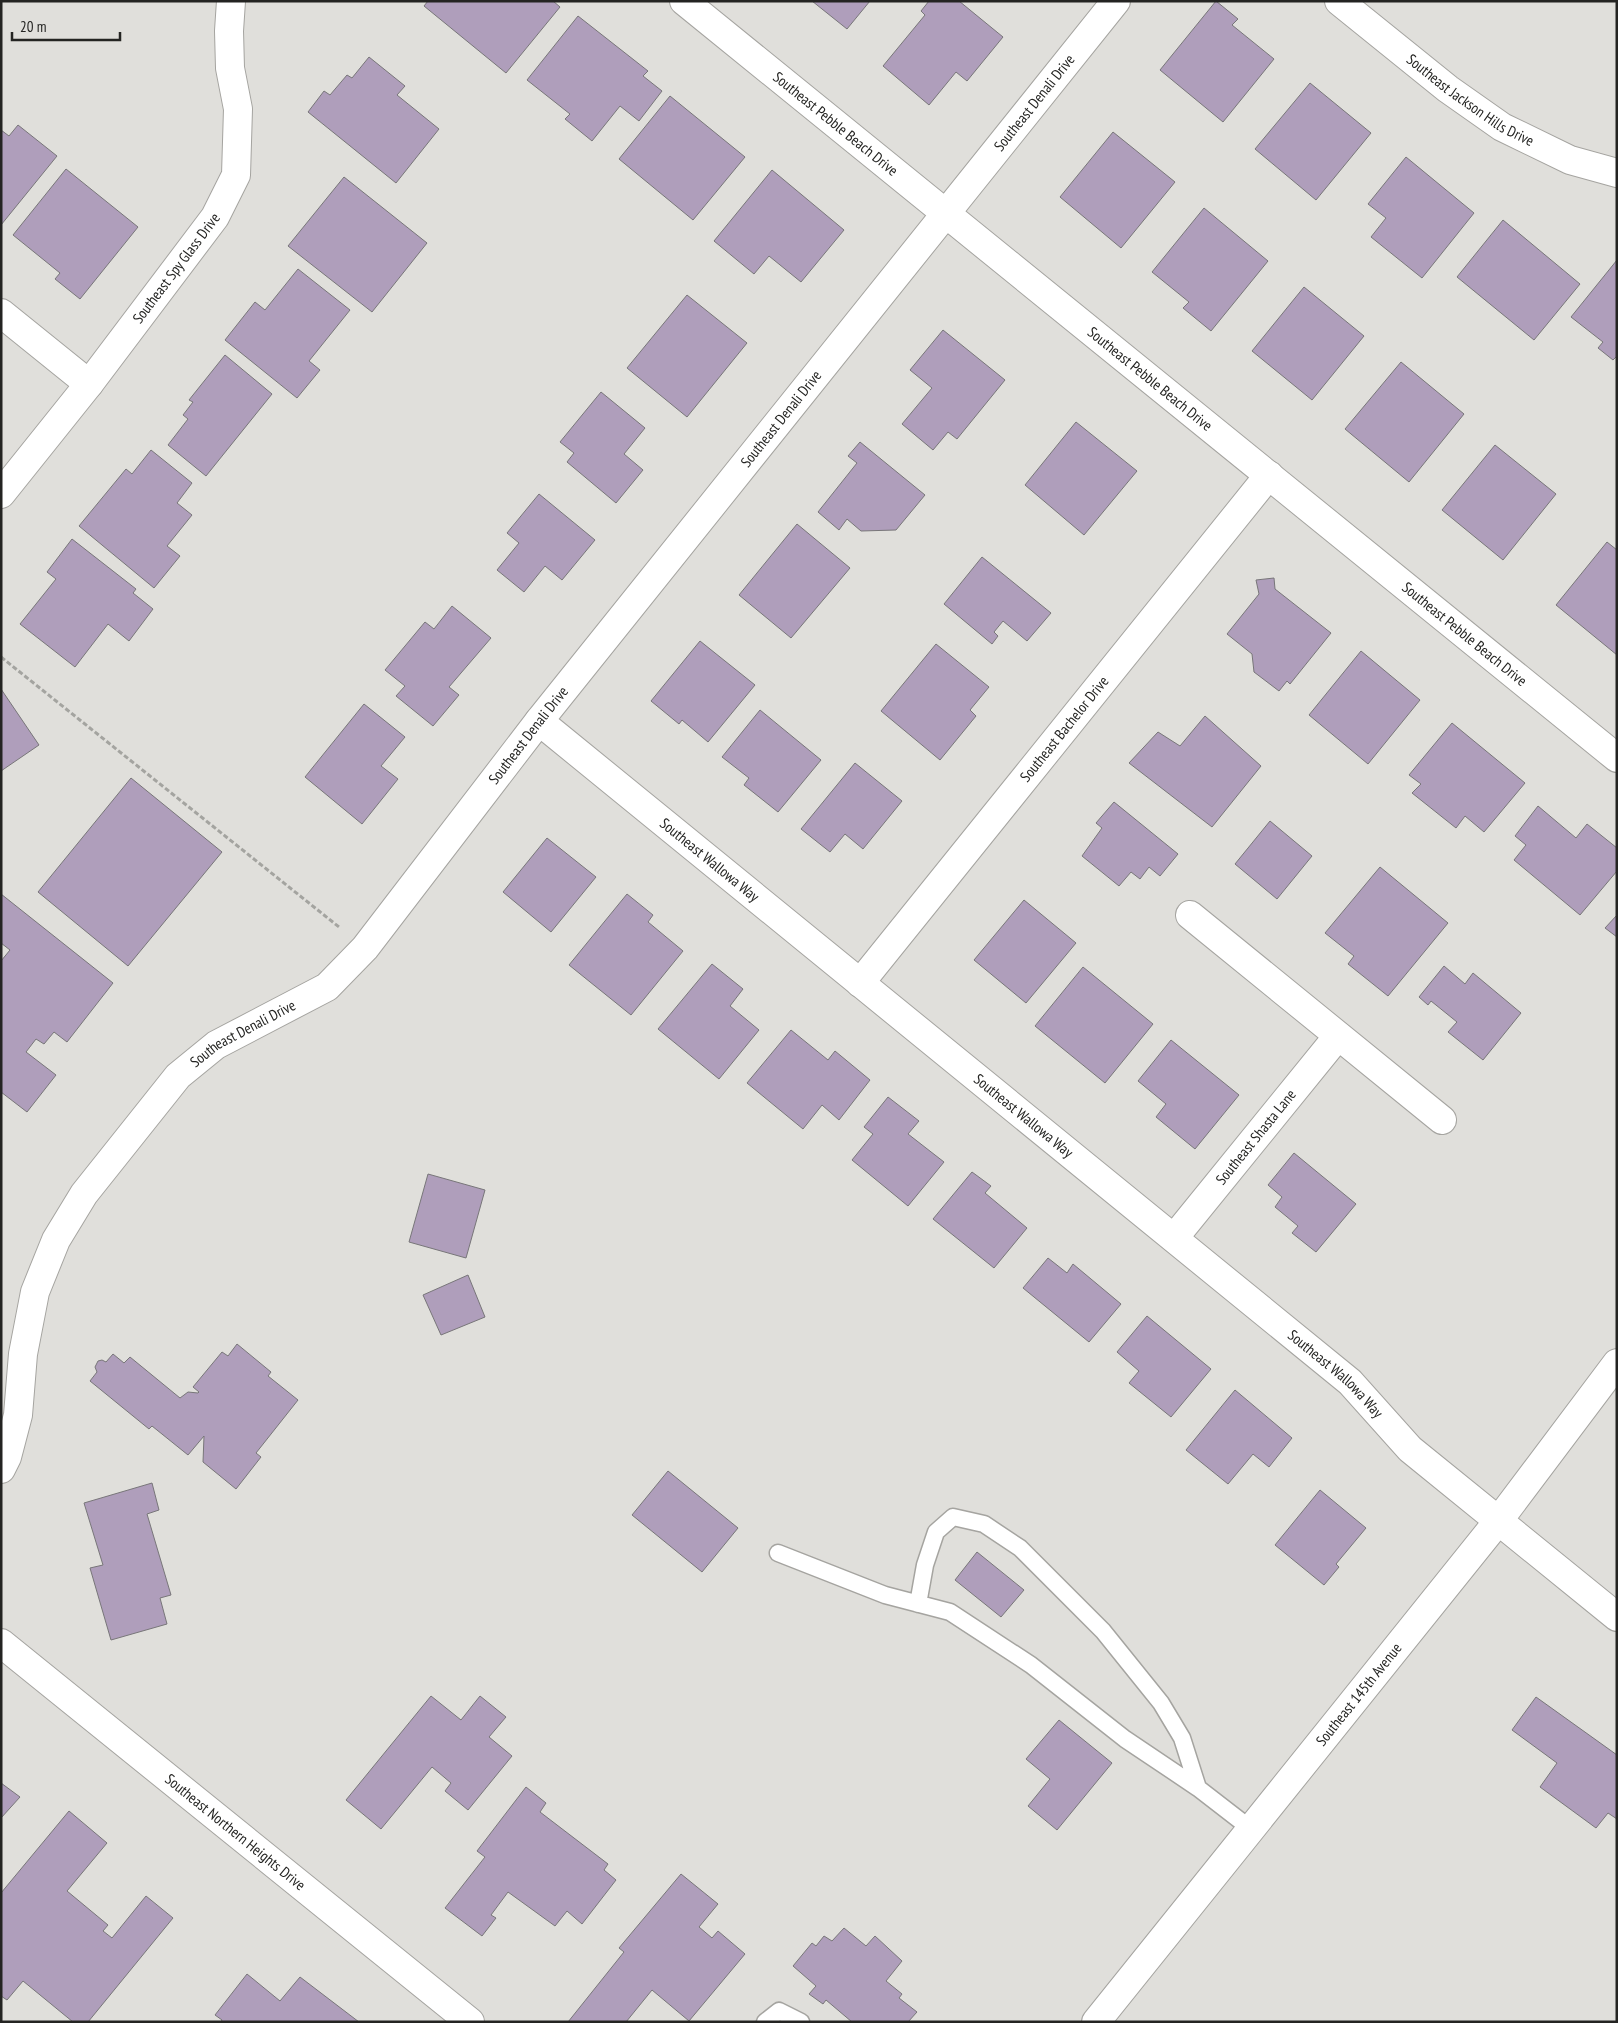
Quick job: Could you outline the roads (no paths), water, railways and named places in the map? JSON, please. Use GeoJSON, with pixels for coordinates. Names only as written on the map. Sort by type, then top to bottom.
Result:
{"type":"FeatureCollection","features":[{"type":"Feature","properties":{"kind":"street","name":"Southeast Spy Glass Drive"},"geometry":{"type":"LineString","coordinates":[[1,494],[89,384],[215,217],[236,175],[238,109],[230,68],[228,31],[231,1]]}},
{"type":"Feature","properties":{"kind":"street","name":"Southeast Pebble Beach Drive"},"geometry":{"type":"LineString","coordinates":[[684,1],[1617,758]]}},
{"type":"Feature","properties":{"kind":"street","name":"Southeast Denali Drive"},"geometry":{"type":"LineString","coordinates":[[1,1469],[7,1457],[18,1415],[23,1354],[35,1292],[56,1240],[84,1194],[178,1076],[216,1045],[327,988],[364,948],[539,721],[1116,1]]}},
{"type":"Feature","properties":{"kind":"street","name":"Southeast Jackson Hills Drive"},"geometry":{"type":"LineString","coordinates":[[1339,1],[1448,89],[1502,128],[1570,160],[1617,173]]}},
{"type":"Feature","properties":{"kind":"street"},"geometry":{"type":"LineString","coordinates":[[1,313],[89,384]]}},
{"type":"Feature","properties":{"kind":"street","name":"Southeast Bachelor Drive"},"geometry":{"type":"LineString","coordinates":[[860,983],[1269,475]]}},
{"type":"Feature","properties":{"kind":"street","name":"Southeast Wallowa Way"},"geometry":{"type":"LineString","coordinates":[[539,721],[1350,1382],[1410,1450],[1617,1617]]}},
{"type":"Feature","properties":{"kind":"street"},"geometry":{"type":"LineString","coordinates":[[1190,915],[1442,1120]]}},
{"type":"Feature","properties":{"kind":"street","name":"Southeast Shasta Lane"},"geometry":{"type":"LineString","coordinates":[[1174,1238],[1338,1036]]}},
{"type":"Feature","properties":{"kind":"street","name":"Southeast 145th Avenue"},"geometry":{"type":"LineString","coordinates":[[1096,2022],[1499,1520],[1617,1363]]}},
{"type":"Feature","properties":{"kind":"street","name":"Southeast Northern Heights Drive"},"geometry":{"type":"LineString","coordinates":[[1,1643],[470,2022]]}},
{"type":"Feature","properties":{"kind":"lane"},"geometry":{"type":"LineString","coordinates":[[918,1604],[925,1565],[936,1532],[953,1517],[984,1524],[1020,1548],[1103,1631],[1161,1703],[1182,1738],[1198,1788]]}},
{"type":"Feature","properties":{"kind":"lane"},"geometry":{"type":"LineString","coordinates":[[778,1553],[885,1595],[950,1612],[1031,1665],[1125,1739],[1198,1788],[1251,1829]]}},
{"type":"Feature","properties":{"kind":"lane"},"geometry":{"type":"LineString","coordinates":[[765,2022],[779,2011],[801,2022]]}}]}
